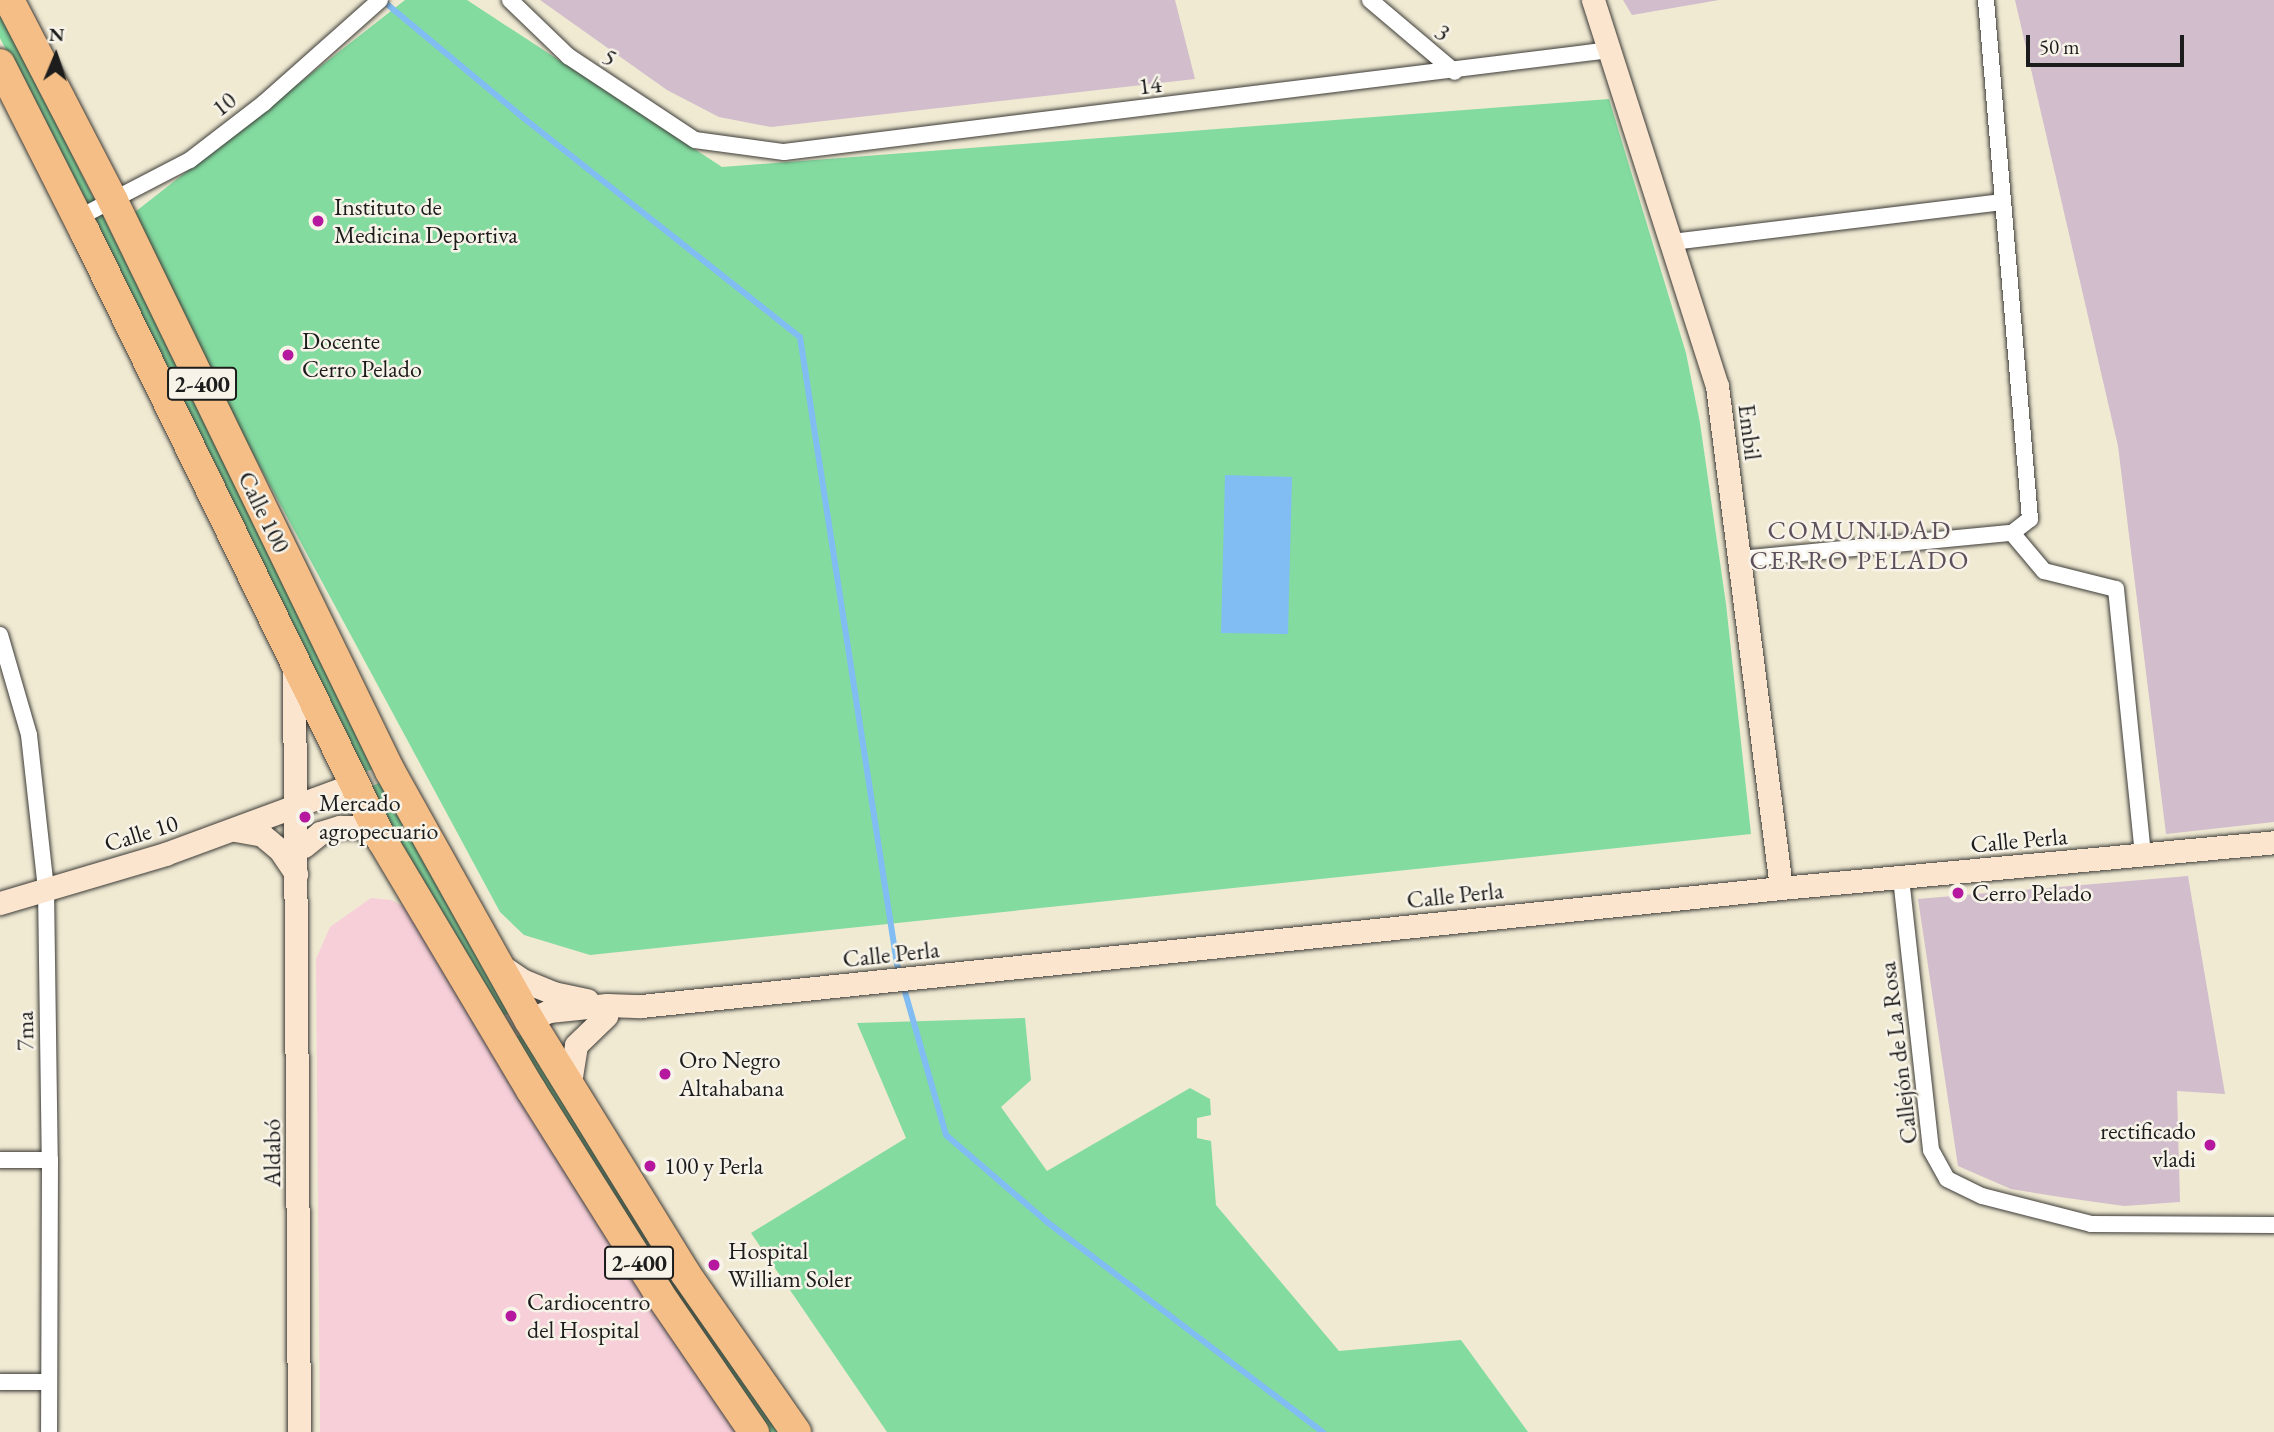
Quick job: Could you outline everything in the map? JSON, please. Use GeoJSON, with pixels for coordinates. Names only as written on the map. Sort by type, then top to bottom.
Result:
{"type":"FeatureCollection","features":[{"type":"Feature","properties":{"kind":"highway","name":"Calle 100"},"geometry":{"type":"LineString","coordinates":[[9,0],[113,201],[390,771],[529,1020]]}},
{"type":"Feature","properties":{"kind":"highway","name":"Calle 100"},"geometry":{"type":"LineString","coordinates":[[0,64],[78,218],[353,785],[382,840],[496,1031]]}},
{"type":"Feature","properties":{"kind":"highway"},"geometry":{"type":"LineString","coordinates":[[353,785],[390,771]]}},
{"type":"Feature","properties":{"kind":"highway"},"geometry":{"type":"LineString","coordinates":[[496,1031],[529,1020]]}},
{"type":"Feature","properties":{"kind":"highway","name":"2-400"},"geometry":{"type":"LineString","coordinates":[[529,1020],[685,1273],[796,1432]]}},
{"type":"Feature","properties":{"kind":"highway","name":"2-400"},"geometry":{"type":"LineString","coordinates":[[496,1031],[658,1293],[754,1432]]}},
{"type":"Feature","properties":{"kind":"main road","name":"Embil"},"geometry":{"type":"LineString","coordinates":[[1593,0],[1717,386],[1781,888]]}},
{"type":"Feature","properties":{"kind":"main road","name":"Aldabó"},"geometry":{"type":"LineString","coordinates":[[293,658],[299,1432]]}},
{"type":"Feature","properties":{"kind":"main road","name":"Aldabó"},"geometry":{"type":"LineString","coordinates":[[296,874],[304,846],[323,807],[353,785]]}},
{"type":"Feature","properties":{"kind":"main road","name":"Calle 10"},"geometry":{"type":"LineString","coordinates":[[0,903],[235,830],[353,785]]}},
{"type":"Feature","properties":{"kind":"main road"},"geometry":{"type":"LineString","coordinates":[[304,846],[320,833],[340,827],[360,827],[382,840]]}},
{"type":"Feature","properties":{"kind":"main road"},"geometry":{"type":"LineString","coordinates":[[235,830],[262,835],[280,850],[296,874]]}},
{"type":"Feature","properties":{"kind":"main road","name":"Calle Perla"},"geometry":{"type":"LineString","coordinates":[[529,1020],[548,1012],[607,1011],[1781,888],[2274,842]]}},
{"type":"Feature","properties":{"kind":"main road"},"geometry":{"type":"LineString","coordinates":[[496,963],[524,981],[607,1011],[576,1045],[570,1083]]}},
{"type":"Feature","properties":{"kind":"street","name":"5"},"geometry":{"type":"LineString","coordinates":[[510,0],[568,56],[695,140]]}},
{"type":"Feature","properties":{"kind":"street","name":"3"},"geometry":{"type":"LineString","coordinates":[[1370,0],[1455,72]]}},
{"type":"Feature","properties":{"kind":"street"},"geometry":{"type":"LineString","coordinates":[[1740,559],[2012,533],[2030,519],[2001,202],[1986,0]]}},
{"type":"Feature","properties":{"kind":"street","name":"10"},"geometry":{"type":"LineString","coordinates":[[78,218],[190,160],[264,103],[375,4]]}},
{"type":"Feature","properties":{"kind":"street","name":"14"},"geometry":{"type":"LineString","coordinates":[[695,140],[784,152],[1455,72],[1610,50]]}},
{"type":"Feature","properties":{"kind":"street"},"geometry":{"type":"LineString","coordinates":[[1672,242],[2001,202]]}},
{"type":"Feature","properties":{"kind":"street"},"geometry":{"type":"LineString","coordinates":[[2012,533],[2044,571],[2116,589],[2143,855]]}},
{"type":"Feature","properties":{"kind":"street","name":"7ma"},"geometry":{"type":"LineString","coordinates":[[0,635],[7,681],[29,735],[46,889],[50,1160],[48,1432]]}},
{"type":"Feature","properties":{"kind":"street","name":"Callejón de La Rosa"},"geometry":{"type":"LineString","coordinates":[[1901,878],[1931,1150],[1947,1178],[1982,1196],[2091,1224],[2274,1225]]}},
{"type":"Feature","properties":{"kind":"street"},"geometry":{"type":"LineString","coordinates":[[0,1160],[50,1160]]}},
{"type":"Feature","properties":{"kind":"street"},"geometry":{"type":"LineString","coordinates":[[0,1382],[47,1382]]}},
{"type":"Feature","properties":{"kind":"shaded area"},"geometry":{"type":"Polygon","coordinates":[[[540,0],[1175,0],[1195,79],[771,127],[719,117],[667,90],[540,0]]]}},
{"type":"Feature","properties":{"kind":"shaded area"},"geometry":{"type":"Polygon","coordinates":[[[1623,0],[1719,0],[1632,15],[1623,0]]]}},
{"type":"Feature","properties":{"kind":"shaded area"},"geometry":{"type":"Polygon","coordinates":[[[2015,0],[2274,0],[2274,822],[2166,834],[2118,446],[2015,0]]]}},
{"type":"Feature","properties":{"kind":"shaded area"},"geometry":{"type":"Polygon","coordinates":[[[2188,876],[2225,1094],[2177,1091],[2180,1202],[2124,1206],[2060,1197],[2011,1189],[1958,1166],[1918,899],[2188,876]]]}},
{"type":"Feature","properties":{"kind":"shaded area"},"geometry":{"type":"Polygon","coordinates":[[[371,898],[391,900],[414,912],[739,1432],[320,1432],[316,959],[330,927],[371,898]]]}},
{"type":"Feature","properties":{"kind":"green space"},"geometry":{"type":"Polygon","coordinates":[[[405,0],[467,0],[722,167],[1609,99],[1686,353],[1700,423],[1726,604],[1751,834],[590,955],[524,935],[500,912],[238,426],[135,212],[405,0]]]}},
{"type":"Feature","properties":{"kind":"green space"},"geometry":{"type":"Polygon","coordinates":[[[0,10],[95,201],[85,205],[0,38],[0,10]]]}},
{"type":"Feature","properties":{"kind":"green space"},"geometry":{"type":"Polygon","coordinates":[[[102,214],[374,769],[361,773],[93,220],[102,214]]]}},
{"type":"Feature","properties":{"kind":"green space"},"geometry":{"type":"Polygon","coordinates":[[[381,782],[511,1013],[502,1016],[368,788],[381,782]]]}},
{"type":"Feature","properties":{"kind":"green space"},"geometry":{"type":"Polygon","coordinates":[[[1025,1018],[1031,1080],[1001,1107],[1047,1171],[1190,1088],[1210,1099],[1211,1115],[1197,1118],[1197,1138],[1211,1141],[1216,1205],[1339,1351],[1461,1340],[1528,1432],[887,1432],[751,1233],[906,1138],[857,1023],[1025,1018]]]}},
{"type":"Feature","properties":{"kind":"green space"},"geometry":{"type":"Polygon","coordinates":[[[525,1034],[781,1432],[768,1432],[680,1304],[514,1037],[525,1034]]]}},
{"type":"Feature","properties":{"kind":"water"},"geometry":{"type":"Polygon","coordinates":[[[1225,475],[1292,477],[1288,634],[1221,633],[1225,475]]]}},
{"type":"Feature","properties":{"kind":"waterway"},"geometry":{"type":"LineString","coordinates":[[382,0],[521,116],[800,337],[897,964],[946,1135],[1047,1222],[1323,1432]]}},
{"type":"Feature","properties":{"kind":"place","name":"Instituto de Medicina Deportiva"},"geometry":{"type":"Point","coordinates":[318,221]}},
{"type":"Feature","properties":{"kind":"place","name":"Docente Cerro Pelado"},"geometry":{"type":"Point","coordinates":[288,355]}},
{"type":"Feature","properties":{"kind":"place","name":"Mercado agropecuario"},"geometry":{"type":"Point","coordinates":[305,817]}},
{"type":"Feature","properties":{"kind":"place","name":"Cerro Pelado"},"geometry":{"type":"Point","coordinates":[1958,893]}},
{"type":"Feature","properties":{"kind":"place","name":"Oro Negro Altahabana"},"geometry":{"type":"Point","coordinates":[665,1074]}},
{"type":"Feature","properties":{"kind":"place","name":"rectificado vladi"},"geometry":{"type":"Point","coordinates":[2210,1145]}},
{"type":"Feature","properties":{"kind":"place","name":"100 y Perla"},"geometry":{"type":"Point","coordinates":[650,1166]}},
{"type":"Feature","properties":{"kind":"place","name":"Hospital William Soler"},"geometry":{"type":"Point","coordinates":[714,1265]}},
{"type":"Feature","properties":{"kind":"place","name":"Cardiocentro del Hospital"},"geometry":{"type":"Point","coordinates":[511,1316]}},
{"type":"Feature","properties":{"kind":"district","name":"COMUNIDAD CERRO PELADO"},"geometry":{"type":"Point","coordinates":[1860,546]}}]}
